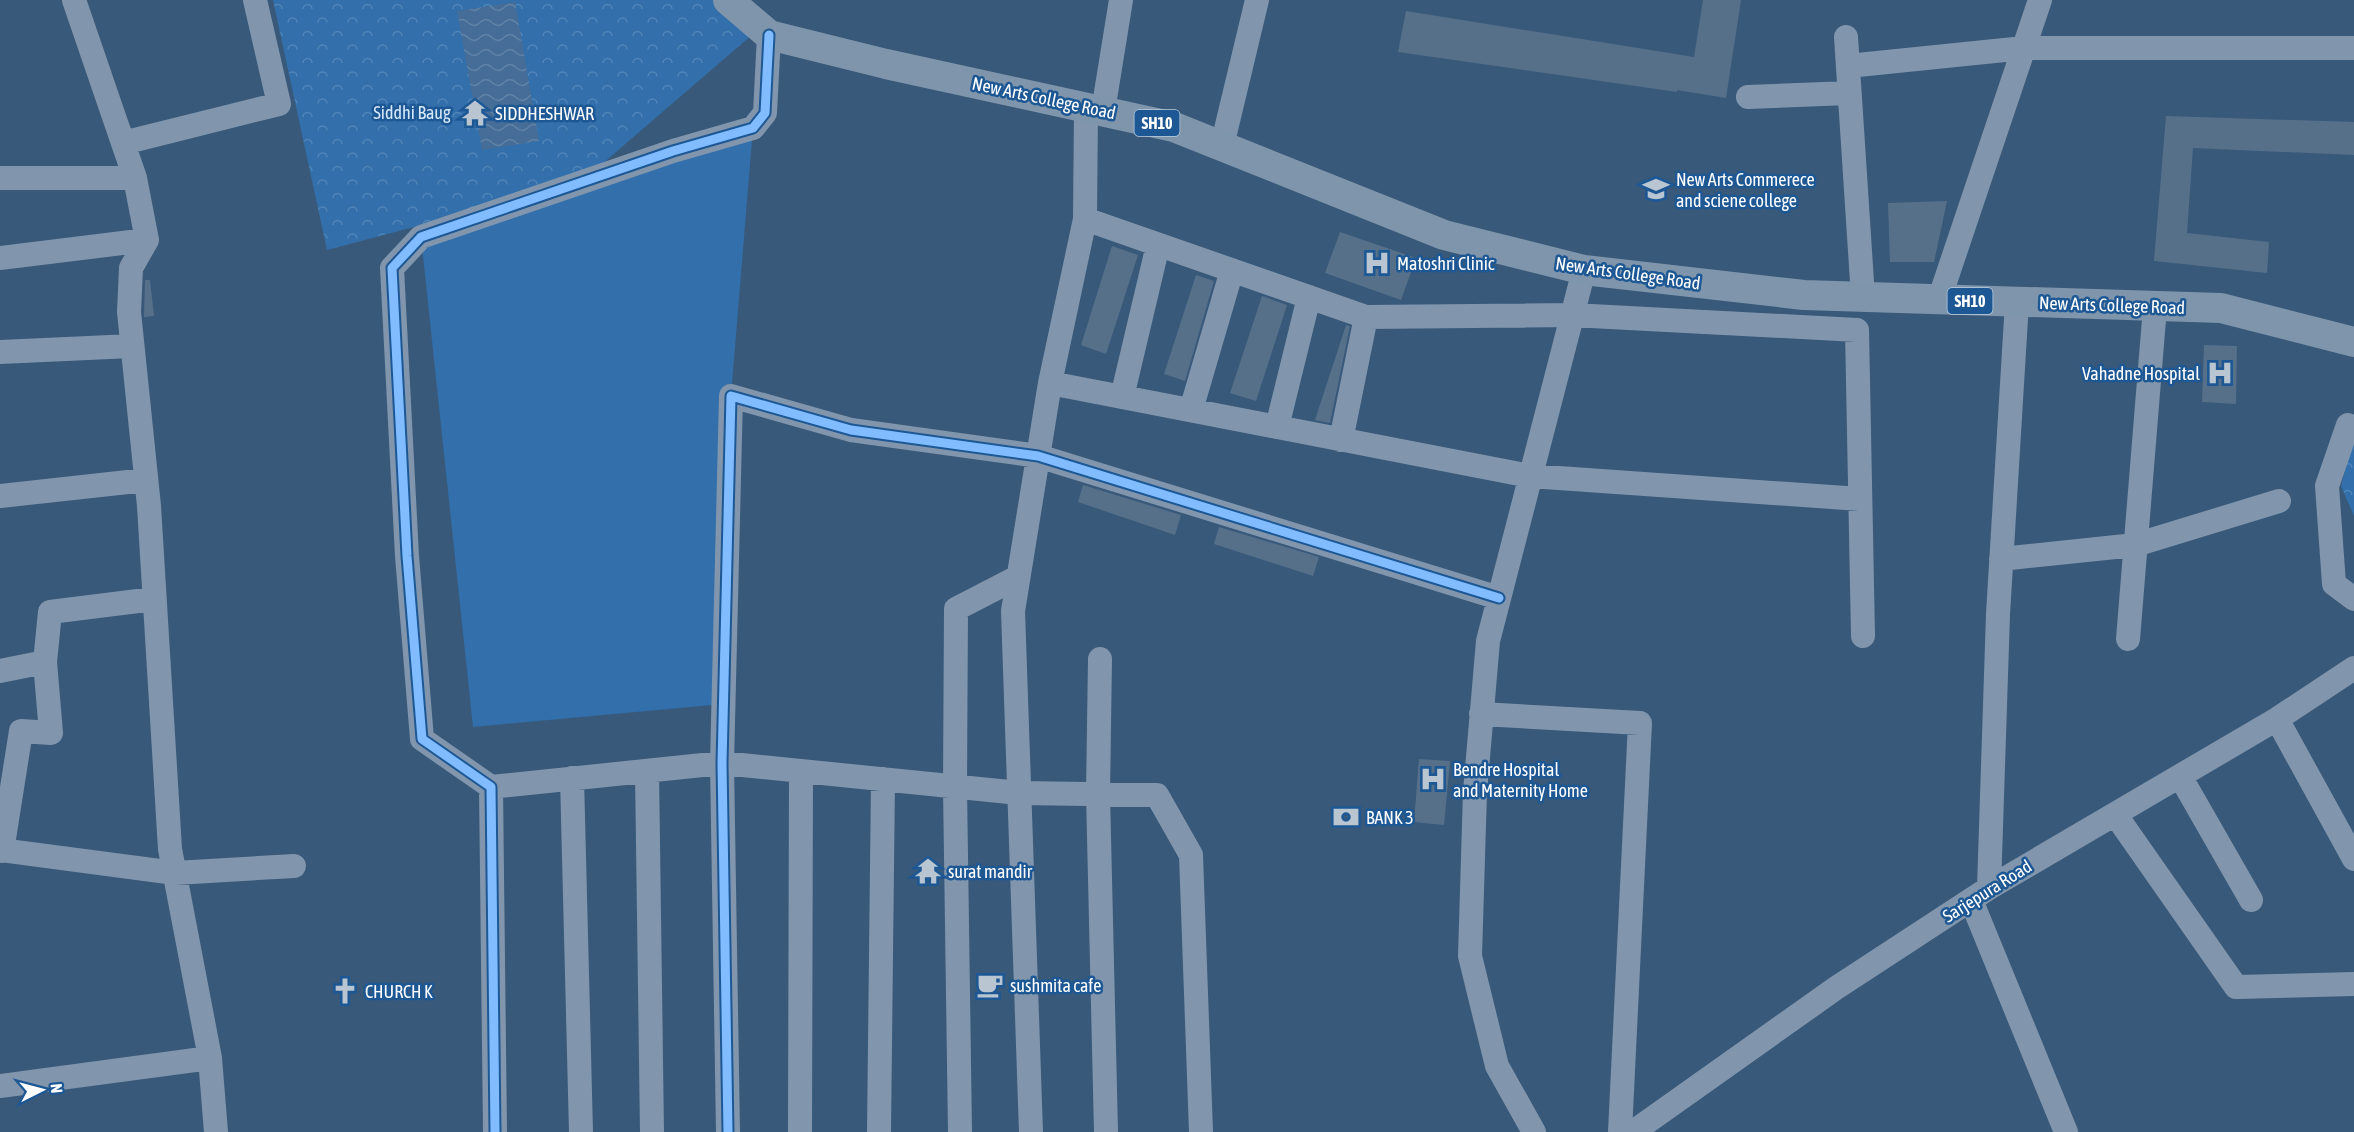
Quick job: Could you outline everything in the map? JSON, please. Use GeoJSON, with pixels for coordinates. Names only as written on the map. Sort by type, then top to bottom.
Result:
{"type":"FeatureCollection","features":[{"type":"Feature","properties":{"kind":"main road","name":"New Arts College Road"},"geometry":{"type":"LineString","coordinates":[[728,0],[769,35],[897,66],[1174,127],[1444,235],[1584,270],[1804,295],[2221,308],[2354,342]]}},
{"type":"Feature","properties":{"kind":"street"},"geometry":{"type":"LineString","coordinates":[[74,0],[135,178],[147,240],[131,268],[129,312],[146,480],[170,849],[210,1058],[216,1132]]}},
{"type":"Feature","properties":{"kind":"street"},"geometry":{"type":"LineString","coordinates":[[123,143],[279,104],[255,0]]}},
{"type":"Feature","properties":{"kind":"street"},"geometry":{"type":"LineString","coordinates":[[1031,1132],[1013,612],[1050,383],[1085,219],[1094,109],[1121,0]]}},
{"type":"Feature","properties":{"kind":"street"},"geometry":{"type":"LineString","coordinates":[[1222,146],[1257,0]]}},
{"type":"Feature","properties":{"kind":"street"},"geometry":{"type":"LineString","coordinates":[[1939,300],[2040,0]]}},
{"type":"Feature","properties":{"kind":"street"},"geometry":{"type":"LineString","coordinates":[[769,35],[765,113],[753,128],[673,151],[421,237],[392,268],[406,556],[422,739],[491,787],[722,763],[1019,794],[1157,795],[1191,855],[1202,1132]]}},
{"type":"Feature","properties":{"kind":"street"},"geometry":{"type":"LineString","coordinates":[[1846,37],[1863,297]]}},
{"type":"Feature","properties":{"kind":"street"},"geometry":{"type":"LineString","coordinates":[[1848,66],[2024,48],[2354,48]]}},
{"type":"Feature","properties":{"kind":"street"},"geometry":{"type":"LineString","coordinates":[[1748,97],[1850,93]]}},
{"type":"Feature","properties":{"kind":"street"},"geometry":{"type":"LineString","coordinates":[[0,178],[135,178]]}},
{"type":"Feature","properties":{"kind":"street"},"geometry":{"type":"LineString","coordinates":[[1085,219],[1366,317],[1572,315],[1857,330],[1863,636]]}},
{"type":"Feature","properties":{"kind":"street"},"geometry":{"type":"LineString","coordinates":[[0,258],[147,240]]}},
{"type":"Feature","properties":{"kind":"street"},"geometry":{"type":"LineString","coordinates":[[1122,397],[1158,245]]}},
{"type":"Feature","properties":{"kind":"street"},"geometry":{"type":"LineString","coordinates":[[1191,410],[1232,270]]}},
{"type":"Feature","properties":{"kind":"street"},"geometry":{"type":"LineString","coordinates":[[1534,1132],[1497,1066],[1470,956],[1475,792],[1488,641],[1584,270]]}},
{"type":"Feature","properties":{"kind":"street"},"geometry":{"type":"LineString","coordinates":[[1277,427],[1309,297]]}},
{"type":"Feature","properties":{"kind":"street"},"geometry":{"type":"LineString","coordinates":[[2017,302],[1980,894],[2066,1132]]}},
{"type":"Feature","properties":{"kind":"street"},"geometry":{"type":"LineString","coordinates":[[2128,639],[2155,306]]}},
{"type":"Feature","properties":{"kind":"street"},"geometry":{"type":"LineString","coordinates":[[1341,440],[1366,317]]}},
{"type":"Feature","properties":{"kind":"street"},"geometry":{"type":"LineString","coordinates":[[0,352],[132,346]]}},
{"type":"Feature","properties":{"kind":"street"},"geometry":{"type":"LineString","coordinates":[[1050,383],[1530,476],[1860,499]]}},
{"type":"Feature","properties":{"kind":"street"},"geometry":{"type":"LineString","coordinates":[[728,1132],[722,763],[731,396],[851,430],[1038,456],[1499,598]]}},
{"type":"Feature","properties":{"kind":"street"},"geometry":{"type":"LineString","coordinates":[[2348,424],[2327,486],[2334,584],[2354,599]]}},
{"type":"Feature","properties":{"kind":"street"},"geometry":{"type":"LineString","coordinates":[[0,496],[146,480]]}},
{"type":"Feature","properties":{"kind":"street"},"geometry":{"type":"LineString","coordinates":[[2001,559],[2135,545],[2279,501]]}},
{"type":"Feature","properties":{"kind":"street"},"geometry":{"type":"LineString","coordinates":[[960,1132],[955,787],[956,609],[1018,578]]}},
{"type":"Feature","properties":{"kind":"street"},"geometry":{"type":"LineString","coordinates":[[154,599],[50,612],[45,662],[51,733],[21,731],[1,850],[175,873],[294,866]]}},
{"type":"Feature","properties":{"kind":"street"},"geometry":{"type":"LineString","coordinates":[[1100,659],[1098,794],[1106,1132]]}},
{"type":"Feature","properties":{"kind":"street"},"geometry":{"type":"LineString","coordinates":[[0,670],[45,662]]}},
{"type":"Feature","properties":{"kind":"street","name":"Sarjepura Road"},"geometry":{"type":"LineString","coordinates":[[1633,1132],[1836,988],[1980,894],[2277,719],[2354,668]]}},
{"type":"Feature","properties":{"kind":"street"},"geometry":{"type":"LineString","coordinates":[[1481,714],[1640,723],[1620,1132]]}},
{"type":"Feature","properties":{"kind":"street"},"geometry":{"type":"LineString","coordinates":[[2277,719],[2354,859]]}},
{"type":"Feature","properties":{"kind":"street"},"geometry":{"type":"LineString","coordinates":[[647,771],[652,1132]]}},
{"type":"Feature","properties":{"kind":"street"},"geometry":{"type":"LineString","coordinates":[[800,1132],[801,771]]}},
{"type":"Feature","properties":{"kind":"street"},"geometry":{"type":"LineString","coordinates":[[2180,776],[2251,900]]}},
{"type":"Feature","properties":{"kind":"street"},"geometry":{"type":"LineString","coordinates":[[572,778],[580,1132]]}},
{"type":"Feature","properties":{"kind":"street"},"geometry":{"type":"LineString","coordinates":[[879,1132],[883,780]]}},
{"type":"Feature","properties":{"kind":"street"},"geometry":{"type":"LineString","coordinates":[[491,787],[495,1132]]}},
{"type":"Feature","properties":{"kind":"street"},"geometry":{"type":"LineString","coordinates":[[2115,814],[2236,987],[2354,984]]}},
{"type":"Feature","properties":{"kind":"street"},"geometry":{"type":"LineString","coordinates":[[0,1086],[210,1058]]}},
{"type":"Feature","properties":{"kind":"green space","name":"Siddhi Baug"},"geometry":{"type":"Polygon","coordinates":[[[273,0],[719,0],[760,28],[580,183],[327,250],[273,0]]]}},
{"type":"Feature","properties":{"kind":"green space"},"geometry":{"type":"Polygon","coordinates":[[[753,128],[731,396],[723,704],[473,727],[421,237],[753,128]]]}},
{"type":"Feature","properties":{"kind":"green space"},"geometry":{"type":"Polygon","coordinates":[[[2354,435],[2354,516],[2341,486],[2354,435]]]}},
{"type":"Feature","properties":{"kind":"water"},"geometry":{"type":"Polygon","coordinates":[[[515,2],[539,141],[482,150],[457,11],[515,2]]]}},
{"type":"Feature","properties":{"kind":"building"},"geometry":{"type":"Polygon","coordinates":[[[1703,0],[1741,0],[1726,98],[1398,52],[1406,11],[1694,57],[1703,0]]]}},
{"type":"Feature","properties":{"kind":"building"},"geometry":{"type":"Polygon","coordinates":[[[2166,116],[2354,122],[2354,155],[2193,148],[2187,233],[2269,242],[2267,273],[2154,261],[2166,116]]]}},
{"type":"Feature","properties":{"kind":"building"},"geometry":{"type":"Polygon","coordinates":[[[1947,201],[1934,262],[1890,262],[1888,203],[1947,201]]]}},
{"type":"Feature","properties":{"kind":"building"},"geometry":{"type":"Polygon","coordinates":[[[1340,232],[1416,258],[1401,300],[1325,273],[1340,232]]]}},
{"type":"Feature","properties":{"kind":"building"},"geometry":{"type":"Polygon","coordinates":[[[1112,246],[1138,255],[1106,354],[1081,345],[1112,246]]]}},
{"type":"Feature","properties":{"kind":"building"},"geometry":{"type":"Polygon","coordinates":[[[1196,275],[1214,281],[1185,381],[1164,374],[1196,275]]]}},
{"type":"Feature","properties":{"kind":"building"},"geometry":{"type":"Polygon","coordinates":[[[145,280],[150,280],[154,316],[144,317],[145,280]]]}},
{"type":"Feature","properties":{"kind":"building"},"geometry":{"type":"Polygon","coordinates":[[[1262,296],[1287,305],[1256,401],[1230,393],[1262,296]]]}},
{"type":"Feature","properties":{"kind":"building"},"geometry":{"type":"Polygon","coordinates":[[[1346,325],[1350,326],[1330,423],[1315,420],[1346,325]]]}},
{"type":"Feature","properties":{"kind":"building"},"geometry":{"type":"Polygon","coordinates":[[[2204,345],[2237,346],[2236,404],[2202,402],[2204,345]]]}},
{"type":"Feature","properties":{"kind":"building"},"geometry":{"type":"Polygon","coordinates":[[[1083,485],[1181,515],[1175,535],[1078,502],[1083,485]]]}},
{"type":"Feature","properties":{"kind":"building"},"geometry":{"type":"Polygon","coordinates":[[[1219,527],[1319,557],[1313,576],[1214,544],[1219,527]]]}},
{"type":"Feature","properties":{"kind":"building"},"geometry":{"type":"Polygon","coordinates":[[[1419,759],[1450,761],[1444,825],[1414,822],[1419,759]]]}},
{"type":"Feature","properties":{"kind":"cycle path"},"geometry":{"type":"LineString","coordinates":[[495,1132],[491,787],[422,739],[407,556],[392,268],[421,237],[673,151],[753,128],[765,113],[769,35]]}},
{"type":"Feature","properties":{"kind":"cycle path"},"geometry":{"type":"LineString","coordinates":[[728,1132],[722,763],[731,396],[851,430],[1038,456],[1499,598]]}},
{"type":"Feature","properties":{"kind":"place","name":"SIDDHESHWAR"},"geometry":{"type":"Point","coordinates":[475,113]}},
{"type":"Feature","properties":{"kind":"place","name":"New Arts Commerece and sciene college"},"geometry":{"type":"Point","coordinates":[1656,189]}},
{"type":"Feature","properties":{"kind":"place","name":"Matoshri Clinic"},"geometry":{"type":"Point","coordinates":[1377,263]}},
{"type":"Feature","properties":{"kind":"place","name":"Vahadne Hospital"},"geometry":{"type":"Point","coordinates":[2220,373]}},
{"type":"Feature","properties":{"kind":"place","name":"Bendre Hospital and Maternity Home"},"geometry":{"type":"Point","coordinates":[1433,779]}},
{"type":"Feature","properties":{"kind":"place","name":"BANK 3"},"geometry":{"type":"Point","coordinates":[1346,817]}},
{"type":"Feature","properties":{"kind":"place","name":"surat mandir"},"geometry":{"type":"Point","coordinates":[928,871]}},
{"type":"Feature","properties":{"kind":"place","name":"sushmita cafe"},"geometry":{"type":"Point","coordinates":[990,985]}},
{"type":"Feature","properties":{"kind":"place","name":"CHURCH K"},"geometry":{"type":"Point","coordinates":[345,991]}}]}
